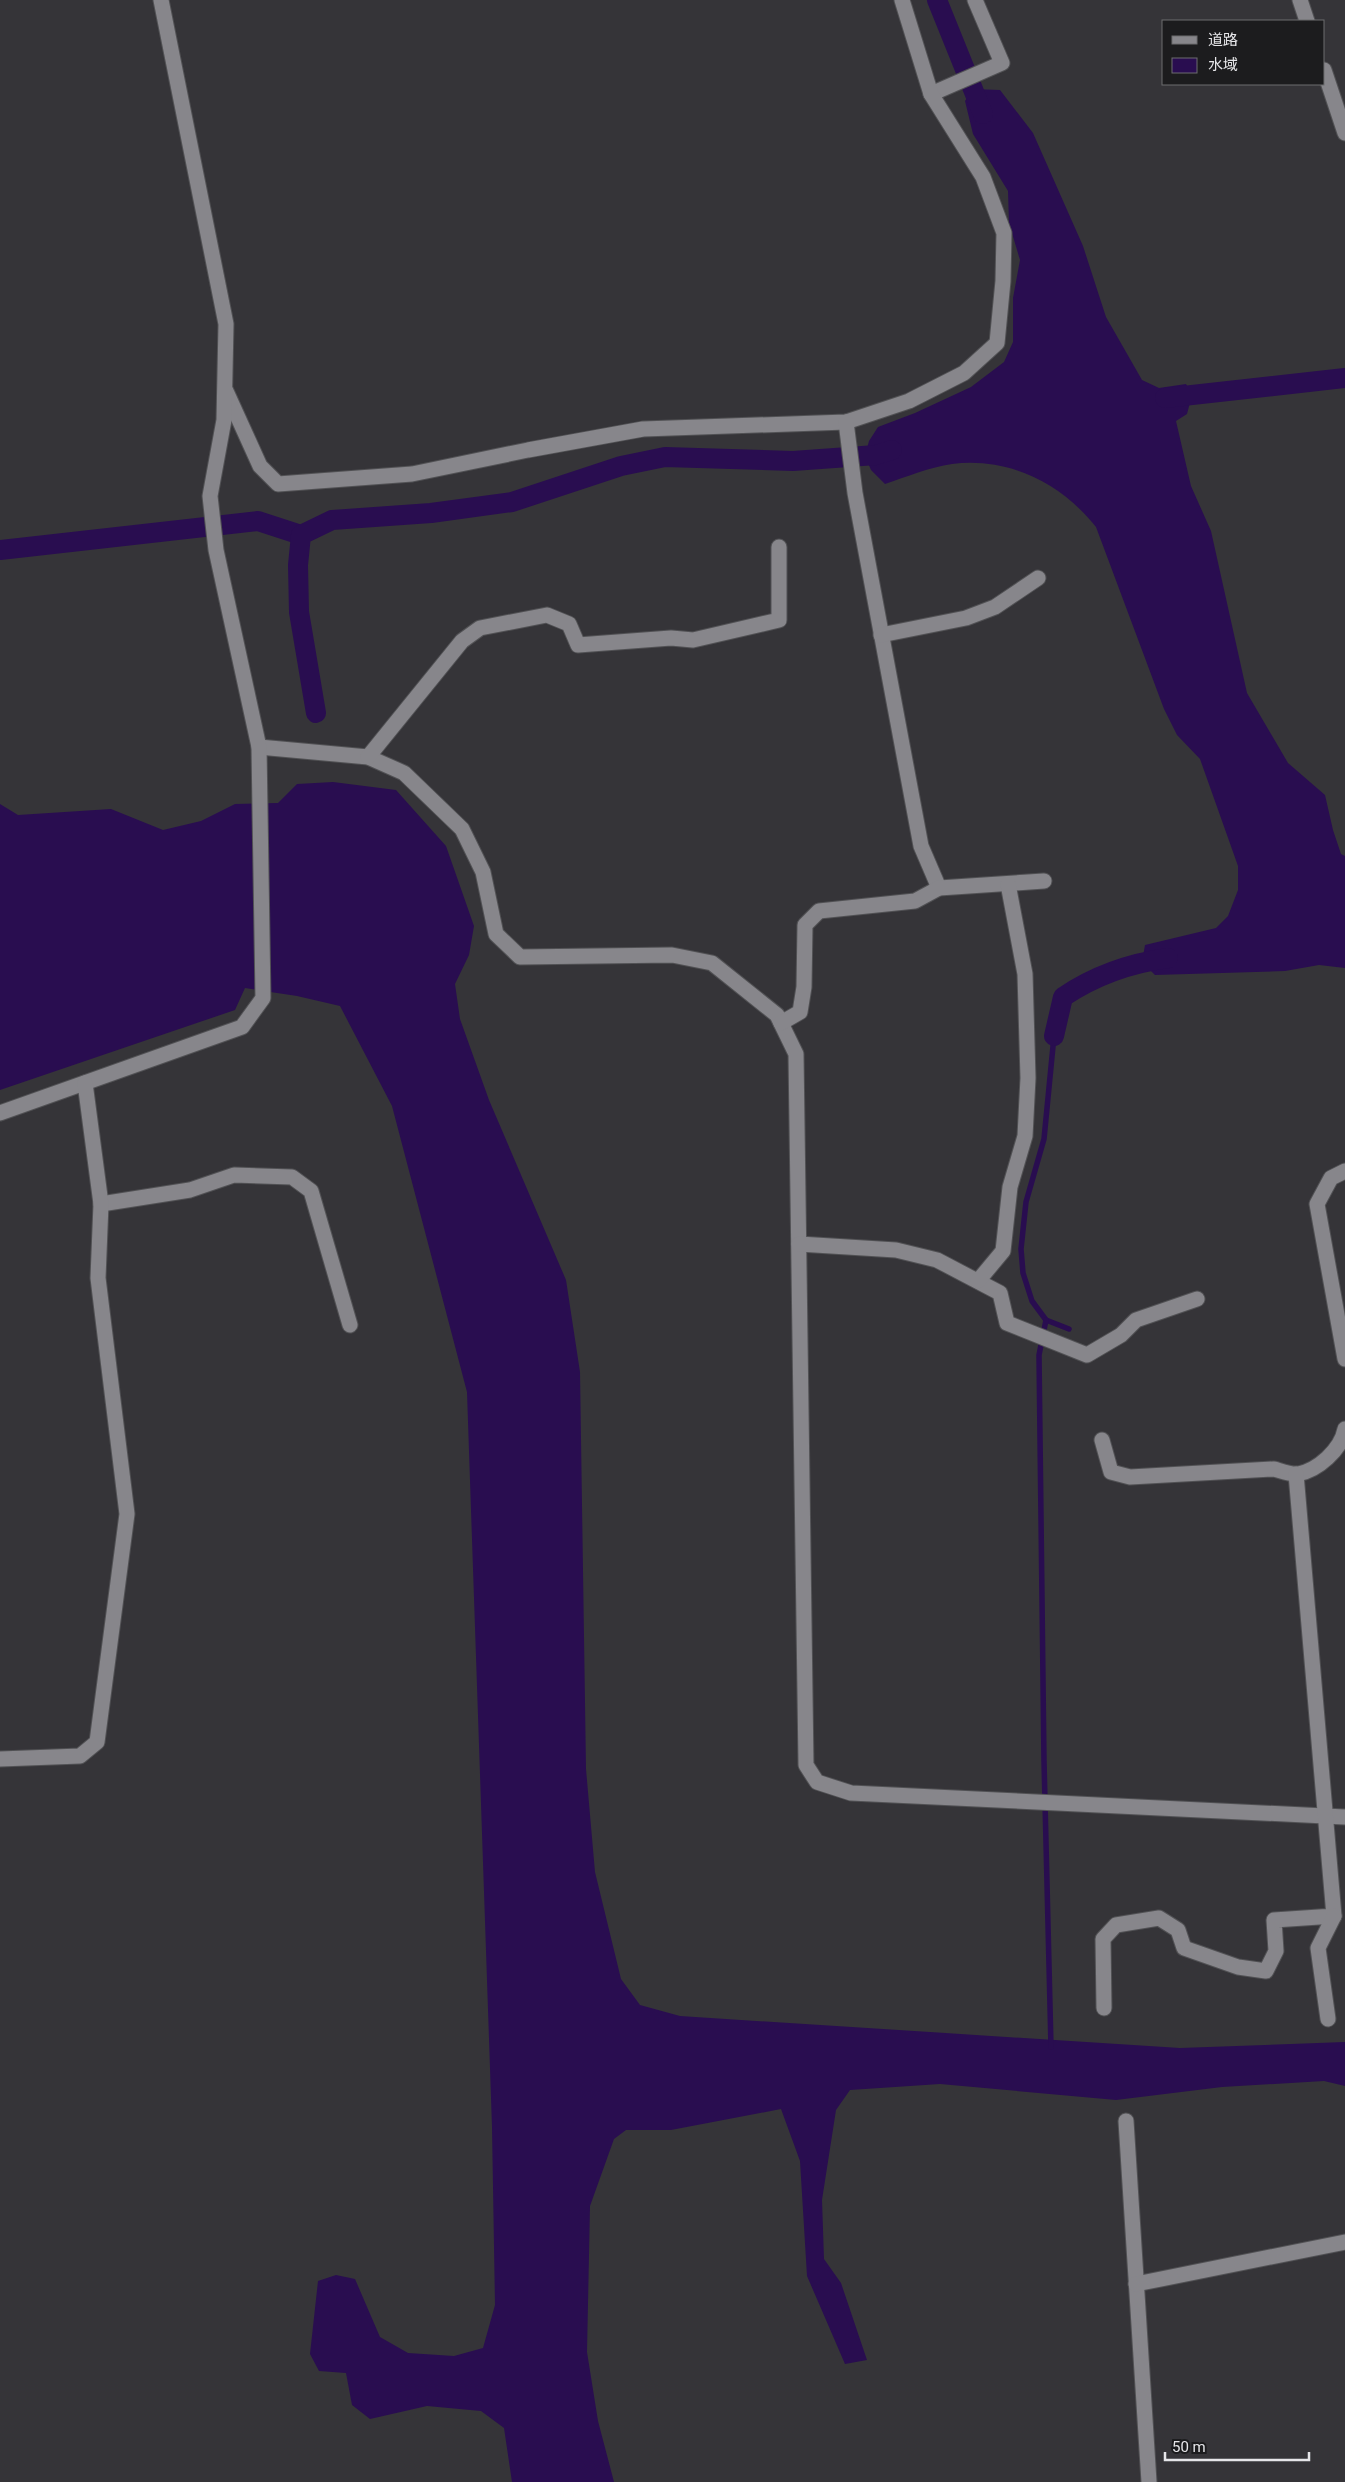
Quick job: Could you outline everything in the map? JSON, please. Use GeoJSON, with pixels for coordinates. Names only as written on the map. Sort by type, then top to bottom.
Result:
{"type":"FeatureCollection","features":[{"type":"Feature","properties":{"kind":"street"},"geometry":{"type":"LineString","coordinates":[[0,1113],[242,1027],[263,998],[259,747],[216,550],[210,496],[224,420],[226,324],[162,0]]}},
{"type":"Feature","properties":{"kind":"street"},"geometry":{"type":"LineString","coordinates":[[225,388],[260,466],[278,484],[412,474],[643,429],[846,422],[910,401],[964,373],[997,342],[1004,281],[1004,233],[983,177],[931,94],[902,0]]}},
{"type":"Feature","properties":{"kind":"street"},"geometry":{"type":"LineString","coordinates":[[931,94],[1002,64],[974,0]]}},
{"type":"Feature","properties":{"kind":"street"},"geometry":{"type":"LineString","coordinates":[[1300,0],[1307,20]]}},
{"type":"Feature","properties":{"kind":"street"},"geometry":{"type":"LineString","coordinates":[[1325,73],[1345,133]]}},
{"type":"Feature","properties":{"kind":"street"},"geometry":{"type":"LineString","coordinates":[[846,422],[855,494],[921,846],[939,888]]}},
{"type":"Feature","properties":{"kind":"street"},"geometry":{"type":"LineString","coordinates":[[368,757],[462,641],[480,628],[547,615],[569,624],[578,645],[671,638],[693,640],[779,620],[779,547]]}},
{"type":"Feature","properties":{"kind":"street"},"geometry":{"type":"LineString","coordinates":[[881,635],[966,618],[995,607],[1038,578]]}},
{"type":"Feature","properties":{"kind":"street"},"geometry":{"type":"LineString","coordinates":[[259,747],[368,757],[404,773],[462,829],[483,872],[496,934],[520,957],[672,955],[712,963],[776,1015],[781,1023],[796,1054],[806,1765],[816,1782],[851,1793],[1345,1817]]}},
{"type":"Feature","properties":{"kind":"street"},"geometry":{"type":"LineString","coordinates":[[781,1023],[800,1012],[804,987],[804,925],[819,911],[915,901],[939,888],[1044,881]]}},
{"type":"Feature","properties":{"kind":"street"},"geometry":{"type":"LineString","coordinates":[[978,1281],[1002,1251],[1010,1187],[1025,1136],[1028,1078],[1025,974],[1008,884]]}},
{"type":"Feature","properties":{"kind":"street"},"geometry":{"type":"LineString","coordinates":[[0,1759],[80,1756],[97,1742],[127,1514],[98,1278],[101,1204],[86,1083]]}},
{"type":"Feature","properties":{"kind":"street"},"geometry":{"type":"LineString","coordinates":[[1345,1171],[1331,1178],[1317,1204],[1345,1360]]}},
{"type":"Feature","properties":{"kind":"street"},"geometry":{"type":"LineString","coordinates":[[101,1204],[190,1190],[234,1175],[292,1177],[311,1191],[350,1325]]}},
{"type":"Feature","properties":{"kind":"street"},"geometry":{"type":"LineString","coordinates":[[798,1244],[896,1250],[937,1260],[1000,1294],[1007,1324],[1026,1333],[1087,1355],[1121,1335],[1136,1320],[1197,1299]]}},
{"type":"Feature","properties":{"kind":"street"},"geometry":{"type":"LineString","coordinates":[[1102,1440],[1111,1472],[1130,1477],[1274,1469],[1296,1474],[1322,1464],[1344,1436],[1345,1429]]}},
{"type":"Feature","properties":{"kind":"street"},"geometry":{"type":"LineString","coordinates":[[1296,1474],[1334,1916],[1318,1948],[1328,2019]]}},
{"type":"Feature","properties":{"kind":"street"},"geometry":{"type":"LineString","coordinates":[[1104,2008],[1103,1939],[1116,1924],[1159,1918],[1178,1930],[1184,1948],[1238,1966],[1266,1970],[1276,1951],[1274,1920],[1334,1916]]}},
{"type":"Feature","properties":{"kind":"street"},"geometry":{"type":"LineString","coordinates":[[1126,2121],[1149,2482]]}},
{"type":"Feature","properties":{"kind":"street"},"geometry":{"type":"LineString","coordinates":[[1136,2284],[1345,2242]]}},
{"type":"Feature","properties":{"kind":"water"},"geometry":{"type":"Polygon","coordinates":[[[973,89],[1000,90],[1033,133],[1083,246],[1106,317],[1142,380],[1159,388],[1186,384],[1192,395],[1187,414],[1176,421],[1191,486],[1211,531],[1247,693],[1288,763],[1325,795],[1333,830],[1341,854],[1345,856],[1345,968],[1319,965],[1285,971],[1155,975],[1142,962],[1145,945],[1216,928],[1228,916],[1238,890],[1238,866],[1200,759],[1177,735],[1164,709],[1096,527],[1082,511],[1050,486],[1032,476],[1013,469],[973,463],[952,464],[885,484],[871,470],[865,456],[869,441],[878,427],[915,413],[971,387],[1004,362],[1013,342],[1013,298],[1020,260],[1009,223],[1008,191],[973,134],[965,101],[973,89]]]}},
{"type":"Feature","properties":{"kind":"water"},"geometry":{"type":"Polygon","coordinates":[[[333,782],[396,790],[446,846],[474,926],[469,955],[455,984],[460,1019],[489,1100],[566,1280],[580,1372],[586,1769],[595,1872],[621,1979],[640,2005],[680,2016],[1180,2048],[1345,2042],[1345,2086],[1324,2081],[1222,2087],[1116,2100],[940,2084],[850,2090],[836,2110],[822,2200],[824,2259],[841,2283],[867,2360],[845,2364],[807,2276],[800,2161],[781,2109],[671,2130],[626,2130],[614,2139],[590,2206],[587,2352],[598,2421],[614,2482],[512,2482],[504,2428],[481,2411],[427,2406],[370,2419],[352,2405],[346,2373],[319,2371],[310,2354],[318,2281],[336,2275],[355,2279],[380,2337],[408,2353],[454,2356],[483,2348],[495,2305],[492,2127],[467,1392],[392,1106],[340,1006],[297,996],[245,988],[235,1010],[0,1090],[0,804],[18,815],[111,809],[163,830],[201,821],[235,804],[278,803],[297,784],[333,782]]]}},
{"type":"Feature","properties":{"kind":"waterway"},"geometry":{"type":"LineString","coordinates":[[937,0],[983,114]]}},
{"type":"Feature","properties":{"kind":"waterway"},"geometry":{"type":"LineString","coordinates":[[1165,398],[1345,378]]}},
{"type":"Feature","properties":{"kind":"waterway"},"geometry":{"type":"LineString","coordinates":[[316,713],[299,612],[298,565],[301,535],[332,520],[431,513],[512,502],[621,466],[665,457],[793,461],[876,455],[892,450]]}},
{"type":"Feature","properties":{"kind":"waterway"},"geometry":{"type":"LineString","coordinates":[[0,550],[258,521],[301,535]]}},
{"type":"Feature","properties":{"kind":"waterway"},"geometry":{"type":"LineString","coordinates":[[1054,1036],[1063,997],[1113,971],[1140,963],[1168,958]]}},
{"type":"Feature","properties":{"kind":"waterway"},"geometry":{"type":"LineString","coordinates":[[1054,1036],[1044,1139],[1026,1202],[1021,1249],[1023,1273],[1032,1301],[1046,1320],[1069,1329]]}},
{"type":"Feature","properties":{"kind":"waterway"},"geometry":{"type":"LineString","coordinates":[[1046,1320],[1039,1355],[1044,1761],[1051,2047]]}}]}
